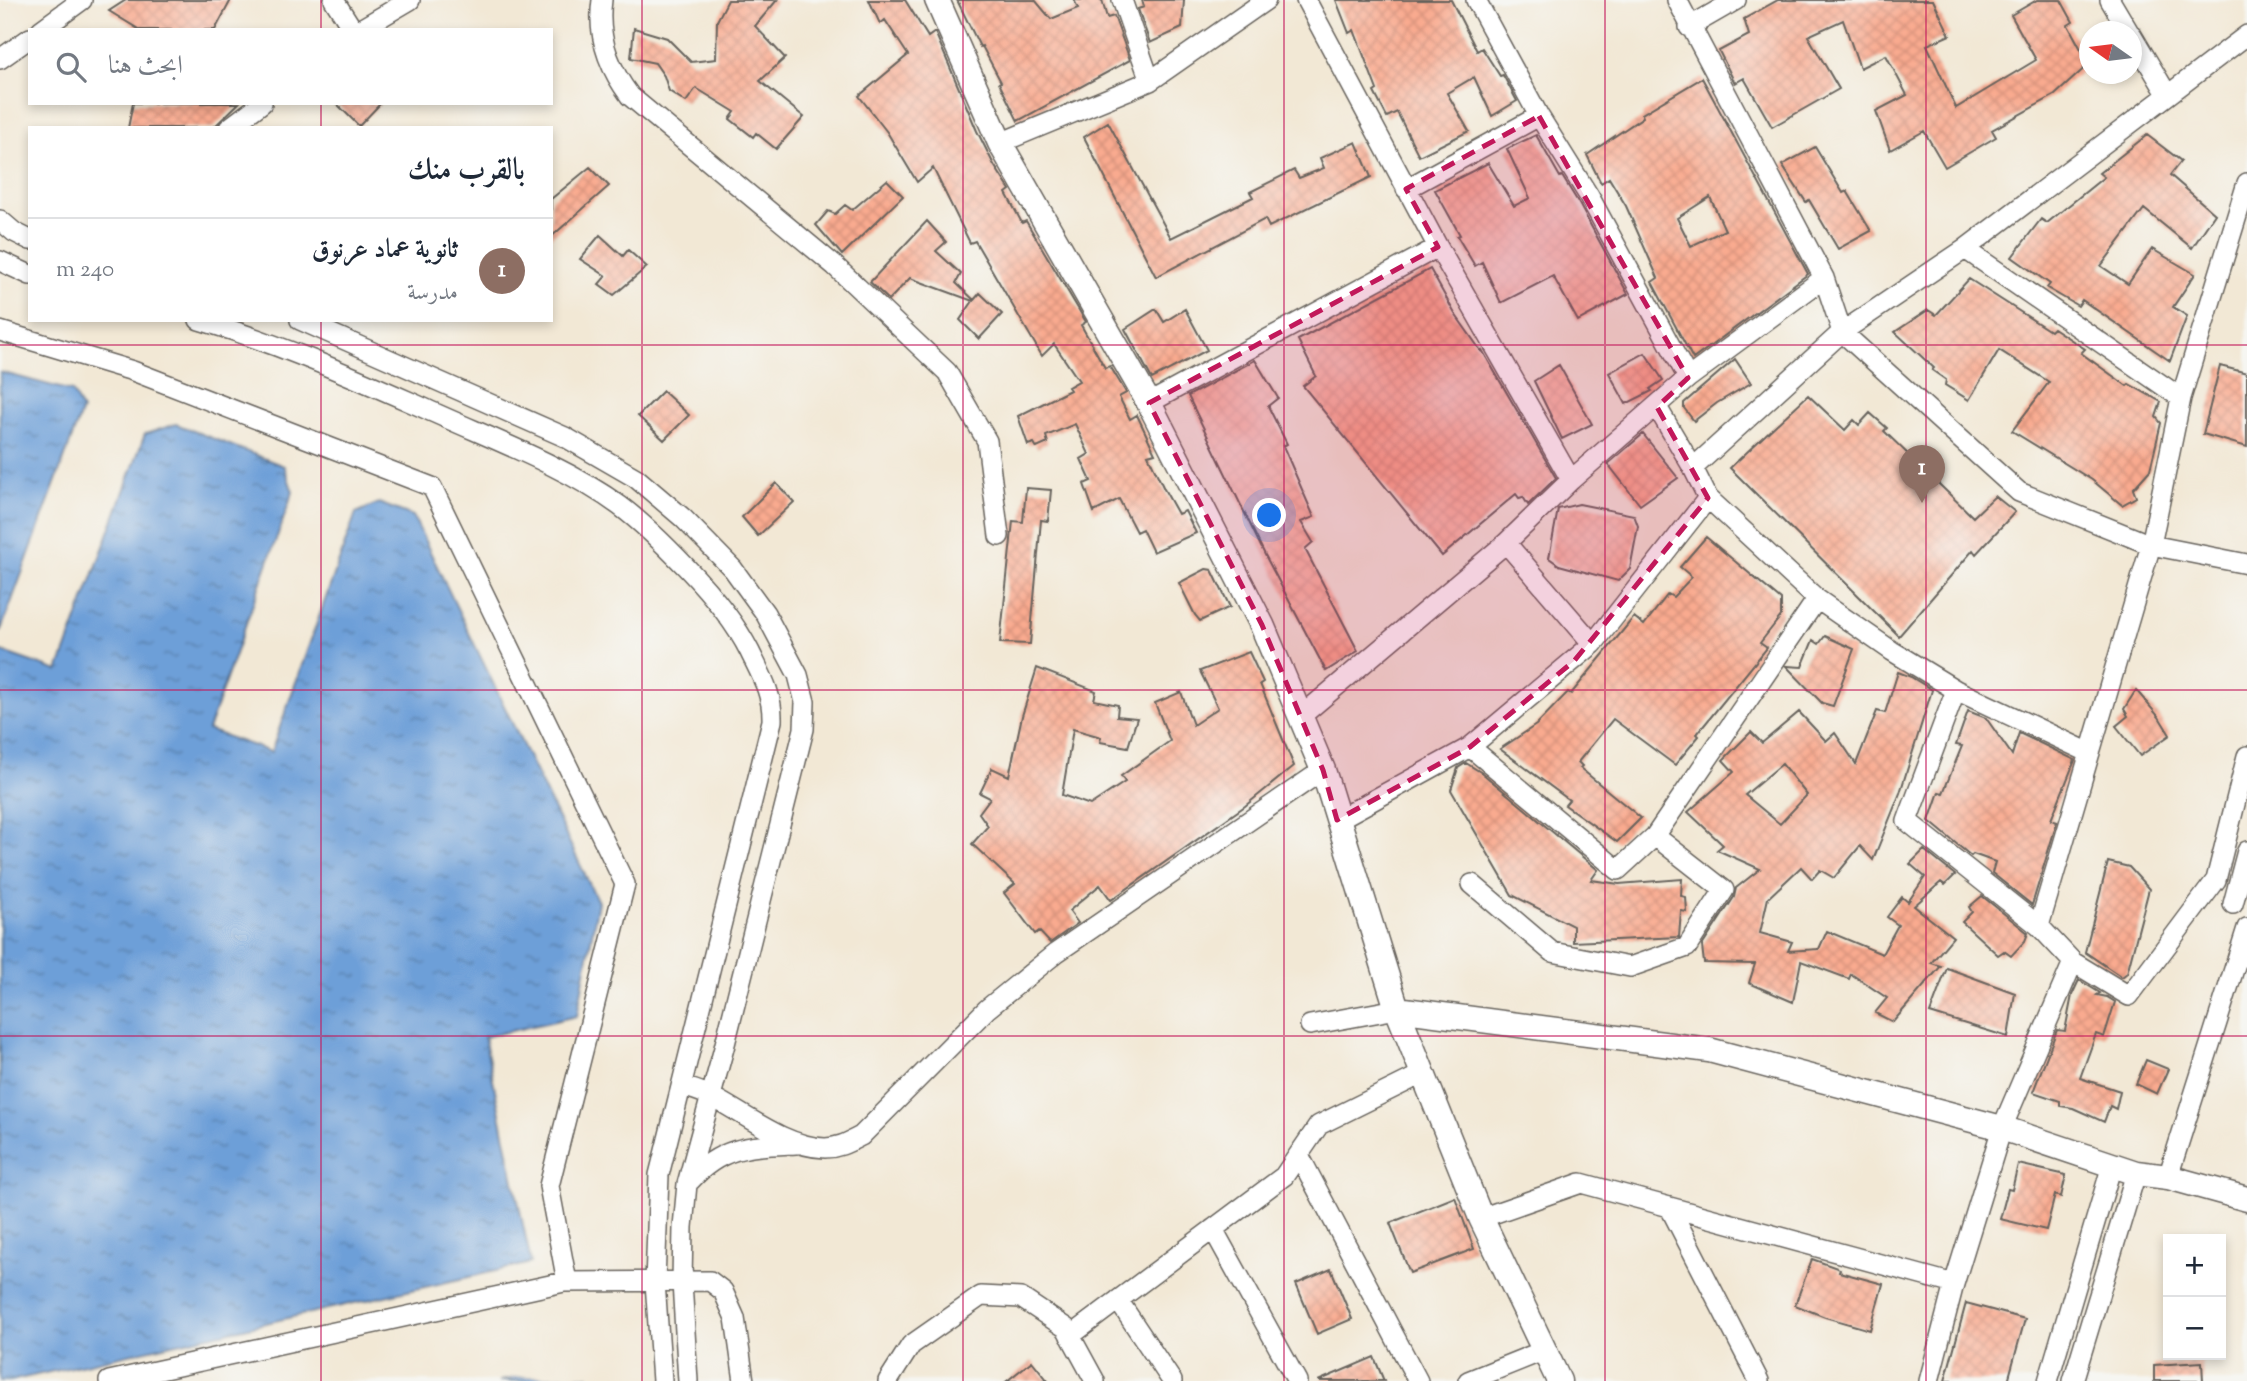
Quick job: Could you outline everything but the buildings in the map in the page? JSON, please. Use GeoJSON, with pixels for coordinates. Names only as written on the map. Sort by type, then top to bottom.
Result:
{"type":"FeatureCollection","features":[{"type":"Feature","properties":{"kind":"main road"},"geometry":{"type":"LineString","coordinates":[[937,0],[1000,143],[1149,403],[1262,625],[1323,770],[1397,1009],[1481,1218],[1559,1381]]}},
{"type":"Feature","properties":{"kind":"main road"},"geometry":{"type":"LineString","coordinates":[[1397,1009],[1709,1050],[2002,1128],[2136,1173],[2168,1177],[2247,1199]]}},
{"type":"Feature","properties":{"kind":"street"},"geometry":{"type":"LineString","coordinates":[[44,28],[82,0]]}},
{"type":"Feature","properties":{"kind":"street"},"geometry":{"type":"LineString","coordinates":[[334,0],[353,28]]}},
{"type":"Feature","properties":{"kind":"street"},"geometry":{"type":"LineString","coordinates":[[362,28],[410,0]]}},
{"type":"Feature","properties":{"kind":"street"},"geometry":{"type":"LineString","coordinates":[[602,0],[600,24],[607,55],[630,96],[835,266],[947,372],[987,441],[999,536]]}},
{"type":"Feature","properties":{"kind":"street"},"geometry":{"type":"LineString","coordinates":[[1122,0],[1150,81]]}},
{"type":"Feature","properties":{"kind":"street"},"geometry":{"type":"LineString","coordinates":[[1000,143],[1150,81],[1266,0]]}},
{"type":"Feature","properties":{"kind":"street"},"geometry":{"type":"LineString","coordinates":[[1306,0],[1438,247],[1571,480]]}},
{"type":"Feature","properties":{"kind":"street"},"geometry":{"type":"LineString","coordinates":[[1476,0],[1539,116],[1589,196],[1688,378]]}},
{"type":"Feature","properties":{"kind":"street"},"geometry":{"type":"LineString","coordinates":[[1677,0],[1824,278],[1842,332],[2019,492],[2151,545],[2247,564]]}},
{"type":"Feature","properties":{"kind":"street"},"geometry":{"type":"LineString","coordinates":[[1689,27],[1736,0]]}},
{"type":"Feature","properties":{"kind":"street"},"geometry":{"type":"LineString","coordinates":[[2110,0],[2123,21]]}},
{"type":"Feature","properties":{"kind":"street"},"geometry":{"type":"LineString","coordinates":[[1693,468],[1842,332],[1965,249],[2247,35]]}},
{"type":"Feature","properties":{"kind":"street"},"geometry":{"type":"LineString","coordinates":[[0,59],[28,39]]}},
{"type":"Feature","properties":{"kind":"street"},"geometry":{"type":"LineString","coordinates":[[2142,53],[2167,94]]}},
{"type":"Feature","properties":{"kind":"street"},"geometry":{"type":"LineString","coordinates":[[232,126],[258,105]]}},
{"type":"Feature","properties":{"kind":"street"},"geometry":{"type":"LineString","coordinates":[[1406,189],[1539,116]]}},
{"type":"Feature","properties":{"kind":"street"},"geometry":{"type":"LineString","coordinates":[[2039,926],[2151,545],[2181,398],[2247,183]]}},
{"type":"Feature","properties":{"kind":"street"},"geometry":{"type":"LineString","coordinates":[[15,231],[1,262],[28,274]]}},
{"type":"Feature","properties":{"kind":"street"},"geometry":{"type":"LineString","coordinates":[[1149,403],[1438,247]]}},
{"type":"Feature","properties":{"kind":"street"},"geometry":{"type":"LineString","coordinates":[[1965,249],[2181,398]]}},
{"type":"Feature","properties":{"kind":"street"},"geometry":{"type":"LineString","coordinates":[[1300,717],[1506,543],[1571,480],[1688,378],[1824,278]]}},
{"type":"Feature","properties":{"kind":"street"},"geometry":{"type":"LineString","coordinates":[[206,322],[312,358],[553,467],[619,506],[664,544],[707,589],[740,634],[769,690],[772,721],[659,1175],[655,1282],[662,1381]]}},
{"type":"Feature","properties":{"kind":"street"},"geometry":{"type":"LineString","coordinates":[[306,322],[565,437],[636,478],[683,518],[733,569],[765,612],[798,675],[805,702],[804,729],[687,1184],[682,1282],[688,1381]]}},
{"type":"Feature","properties":{"kind":"street"},"geometry":{"type":"LineString","coordinates":[[0,331],[133,371],[432,487],[625,884],[549,1186],[567,1282]]}},
{"type":"Feature","properties":{"kind":"street"},"geometry":{"type":"LineString","coordinates":[[1657,407],[1708,498],[1817,599],[1892,651],[1955,690],[2090,753]]}},
{"type":"Feature","properties":{"kind":"street"},"geometry":{"type":"LineString","coordinates":[[1337,820],[1470,747],[1593,644],[1708,498]]}},
{"type":"Feature","properties":{"kind":"street"},"geometry":{"type":"LineString","coordinates":[[1506,543],[1593,644]]}},
{"type":"Feature","properties":{"kind":"street"},"geometry":{"type":"LineString","coordinates":[[1470,747],[1618,870],[1655,836],[1817,599]]}},
{"type":"Feature","properties":{"kind":"street"},"geometry":{"type":"LineString","coordinates":[[1955,690],[1907,821],[2039,926],[2073,962],[2129,996],[2216,880],[2247,756]]}},
{"type":"Feature","properties":{"kind":"street"},"geometry":{"type":"LineString","coordinates":[[682,1086],[711,1096],[760,1127],[825,1148],[843,1146],[861,1136],[987,1009],[1056,953],[1323,770]]}},
{"type":"Feature","properties":{"kind":"street"},"geometry":{"type":"LineString","coordinates":[[1472,884],[1552,952],[1630,967],[1687,947],[1724,890],[1655,836]]}},
{"type":"Feature","properties":{"kind":"street"},"geometry":{"type":"LineString","coordinates":[[2233,904],[2247,851]]}},
{"type":"Feature","properties":{"kind":"street"},"geometry":{"type":"LineString","coordinates":[[2168,1177],[2247,926],[2216,880]]}},
{"type":"Feature","properties":{"kind":"street"},"geometry":{"type":"LineString","coordinates":[[1929,1381],[1954,1284],[2002,1128],[2073,962]]}},
{"type":"Feature","properties":{"kind":"street"},"geometry":{"type":"LineString","coordinates":[[1310,1025],[1397,1009]]}},
{"type":"Feature","properties":{"kind":"street"},"geometry":{"type":"LineString","coordinates":[[1070,1335],[1284,1176],[1320,1125],[1424,1073]]}},
{"type":"Feature","properties":{"kind":"street"},"geometry":{"type":"LineString","coordinates":[[687,1184],[704,1165],[736,1149],[804,1143]]}},
{"type":"Feature","properties":{"kind":"street"},"geometry":{"type":"LineString","coordinates":[[1299,1155],[1418,1381]]}},
{"type":"Feature","properties":{"kind":"street"},"geometry":{"type":"LineString","coordinates":[[2048,1381],[2112,1165]]}},
{"type":"Feature","properties":{"kind":"street"},"geometry":{"type":"LineString","coordinates":[[2073,1381],[2136,1173]]}},
{"type":"Feature","properties":{"kind":"street"},"geometry":{"type":"LineString","coordinates":[[1481,1218],[1581,1183],[1954,1284]]}},
{"type":"Feature","properties":{"kind":"street"},"geometry":{"type":"LineString","coordinates":[[1670,1208],[1759,1381]]}},
{"type":"Feature","properties":{"kind":"street"},"geometry":{"type":"LineString","coordinates":[[1213,1229],[1297,1381]]}},
{"type":"Feature","properties":{"kind":"street"},"geometry":{"type":"LineString","coordinates":[[109,1381],[567,1282],[710,1281],[723,1291],[735,1318],[744,1381]]}},
{"type":"Feature","properties":{"kind":"street"},"geometry":{"type":"LineString","coordinates":[[888,1381],[911,1345],[981,1296],[1021,1298],[1066,1328],[1095,1381]]}},
{"type":"Feature","properties":{"kind":"street"},"geometry":{"type":"LineString","coordinates":[[1118,1300],[1172,1381]]}},
{"type":"Feature","properties":{"kind":"street"},"geometry":{"type":"LineString","coordinates":[[1468,1381],[1545,1350]]}},
{"type":"Feature","properties":{"kind":"highlighted area"},"geometry":{"type":"Polygon","coordinates":[[[1539,116],[1688,378],[1657,407],[1708,498],[1574,661],[1470,747],[1337,820],[1323,770],[1262,625],[1149,403],[1438,247],[1406,189],[1539,116]]]}},
{"type":"Feature","properties":{"kind":"water"},"geometry":{"type":"Polygon","coordinates":[[[0,372],[72,391],[82,410],[0,633],[0,372]]]}},
{"type":"Feature","properties":{"kind":"water"},"geometry":{"type":"Polygon","coordinates":[[[176,424],[284,466],[293,492],[208,730],[271,752],[356,513],[379,503],[413,516],[598,902],[577,1016],[484,1037],[531,1263],[10,1381],[0,1381],[0,651],[58,671],[145,434],[176,424]]]}},
{"type":"Feature","properties":{"kind":"water"},"geometry":{"type":"Polygon","coordinates":[[[588,1375],[588,1381],[499,1381],[515,1377],[588,1375]]]}},
{"type":"Feature","properties":{"kind":"pier"},"geometry":{"type":"Polygon","coordinates":[[[588,1372],[588,1375],[515,1377],[496,1381],[498,1378],[515,1374],[588,1372]]]}},
{"type":"Feature","properties":{"kind":"place","name":"ثانوية عماد عرنوق"},"geometry":{"type":"Point","coordinates":[1922,503]}}]}
